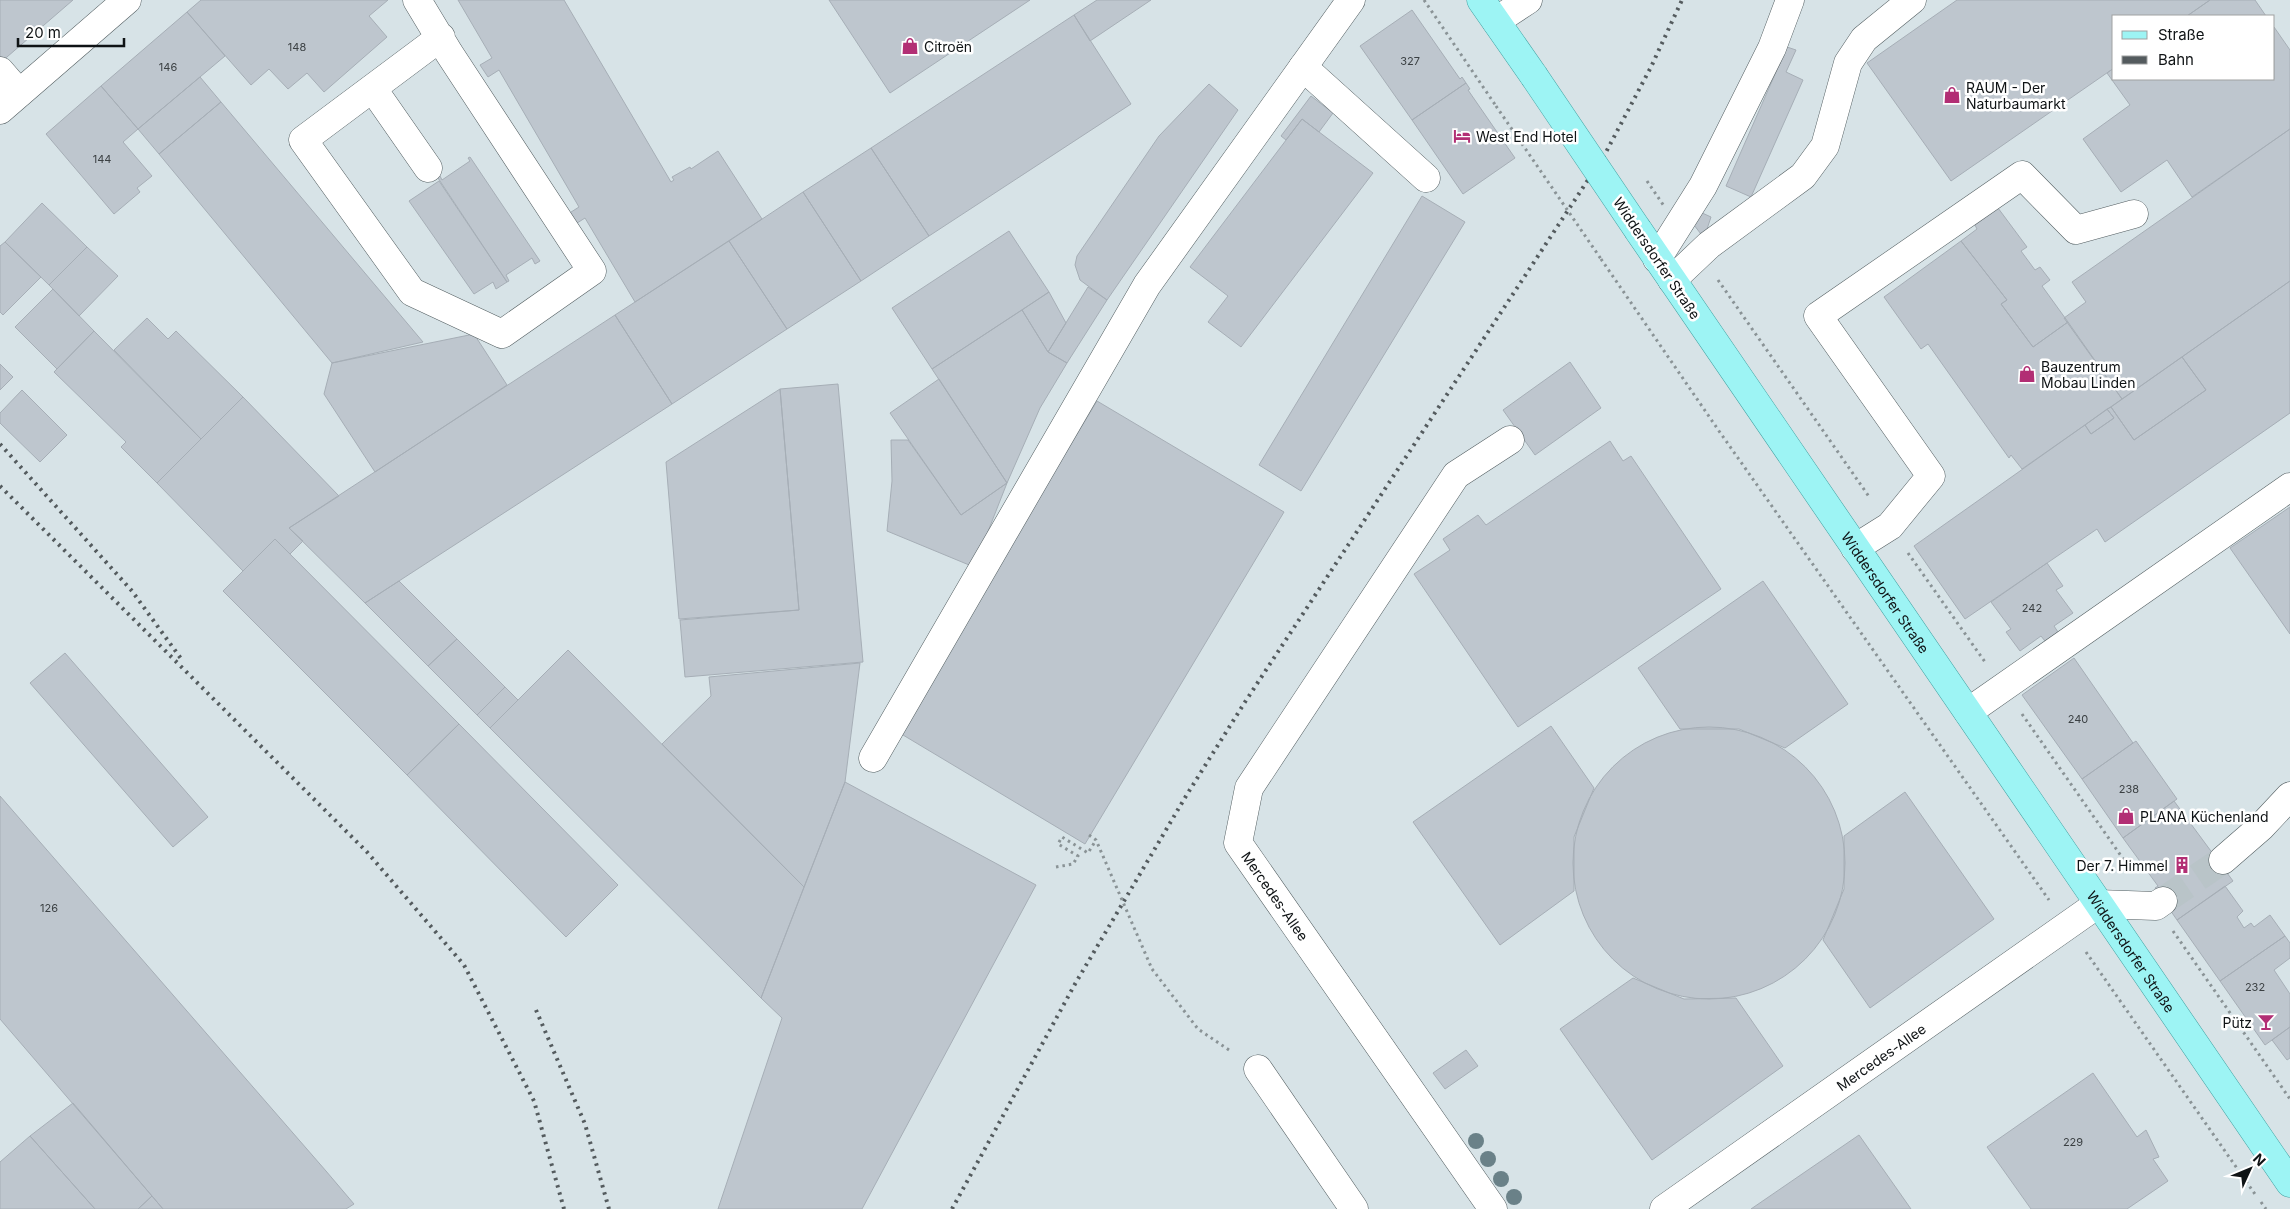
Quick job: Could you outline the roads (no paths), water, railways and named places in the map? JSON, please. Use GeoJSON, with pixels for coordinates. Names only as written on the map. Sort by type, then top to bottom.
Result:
{"type":"FeatureCollection","features":[{"type":"Feature","properties":{"kind":"main road","name":"Widdersdorfer Straße"},"geometry":{"type":"LineString","coordinates":[[1488,11],[2290,1183]]}},
{"type":"Feature","properties":{"kind":"street"},"geometry":{"type":"LineString","coordinates":[[0,71],[10,101],[127,0]]}},
{"type":"Feature","properties":{"kind":"street"},"geometry":{"type":"LineString","coordinates":[[418,0],[592,271],[502,334],[412,292],[303,140],[441,37]]}},
{"type":"Feature","properties":{"kind":"street"},"geometry":{"type":"LineString","coordinates":[[873,758],[1147,284],[1351,0]]}},
{"type":"Feature","properties":{"kind":"street"},"geometry":{"type":"LineString","coordinates":[[1488,11],[1528,0]]}},
{"type":"Feature","properties":{"kind":"street"},"geometry":{"type":"LineString","coordinates":[[1665,270],[1671,215],[1703,186],[1772,48],[1790,0]]}},
{"type":"Feature","properties":{"kind":"street"},"geometry":{"type":"LineString","coordinates":[[1665,270],[1700,254],[1709,245],[1803,176],[1825,146],[1848,63],[1864,39],[1912,0]]}},
{"type":"Feature","properties":{"kind":"street"},"geometry":{"type":"LineString","coordinates":[[1303,67],[1426,178]]}},
{"type":"Feature","properties":{"kind":"street"},"geometry":{"type":"LineString","coordinates":[[372,88],[428,168]]}},
{"type":"Feature","properties":{"kind":"street"},"geometry":{"type":"LineString","coordinates":[[1855,548],[1890,526],[1931,476],[1818,316],[2022,175],[2076,230],[2134,214]]}},
{"type":"Feature","properties":{"kind":"street","name":"Mercedes-Allee"},"geometry":{"type":"LineString","coordinates":[[1493,1209],[1238,843],[1249,788],[1456,476],[1510,440]]}},
{"type":"Feature","properties":{"kind":"street"},"geometry":{"type":"LineString","coordinates":[[1968,712],[2290,487]]}},
{"type":"Feature","properties":{"kind":"street"},"geometry":{"type":"LineString","coordinates":[[2223,860],[2261,827],[2290,796]]}},
{"type":"Feature","properties":{"kind":"street"},"geometry":{"type":"LineString","coordinates":[[2098,904],[2159,904]]}},
{"type":"Feature","properties":{"kind":"street","name":"Mercedes-Allee"},"geometry":{"type":"LineString","coordinates":[[1664,1209],[2098,904]]}},
{"type":"Feature","properties":{"kind":"street"},"geometry":{"type":"LineString","coordinates":[[1258,1069],[1354,1209]]}},
{"type":"Feature","properties":{"kind":"tunnel"},"geometry":{"type":"LineString","coordinates":[[2163,901],[2223,860]]}},
{"type":"Feature","properties":{"kind":"railway"},"geometry":{"type":"LineString","coordinates":[[952,1209],[1075,984],[1186,796],[1245,702],[1605,154],[1651,67],[1682,0]]}},
{"type":"Feature","properties":{"kind":"railway"},"geometry":{"type":"LineString","coordinates":[[0,444],[132,591],[182,660]]}},
{"type":"Feature","properties":{"kind":"railway"},"geometry":{"type":"LineString","coordinates":[[0,486],[367,852],[464,965],[534,1101],[564,1209]]}},
{"type":"Feature","properties":{"kind":"railway"},"geometry":{"type":"LineString","coordinates":[[536,1010],[585,1124],[609,1209]]}},
{"type":"Feature","properties":{"kind":"place","name":"Citroën"},"geometry":{"type":"Point","coordinates":[910,46]}},
{"type":"Feature","properties":{"kind":"place","name":"RAUM - Der Naturbaumarkt"},"geometry":{"type":"Point","coordinates":[1952,95]}},
{"type":"Feature","properties":{"kind":"place","name":"West End Hotel"},"geometry":{"type":"Point","coordinates":[1462,136]}},
{"type":"Feature","properties":{"kind":"place","name":"Bauzentrum Mobau Linden"},"geometry":{"type":"Point","coordinates":[2027,374]}},
{"type":"Feature","properties":{"kind":"place","name":"PLANA Küchenland"},"geometry":{"type":"Point","coordinates":[2126,816]}},
{"type":"Feature","properties":{"kind":"place","name":"Der 7. Himmel"},"geometry":{"type":"Point","coordinates":[2182,865]}},
{"type":"Feature","properties":{"kind":"place","name":"Pütz"},"geometry":{"type":"Point","coordinates":[2266,1022]}}]}
